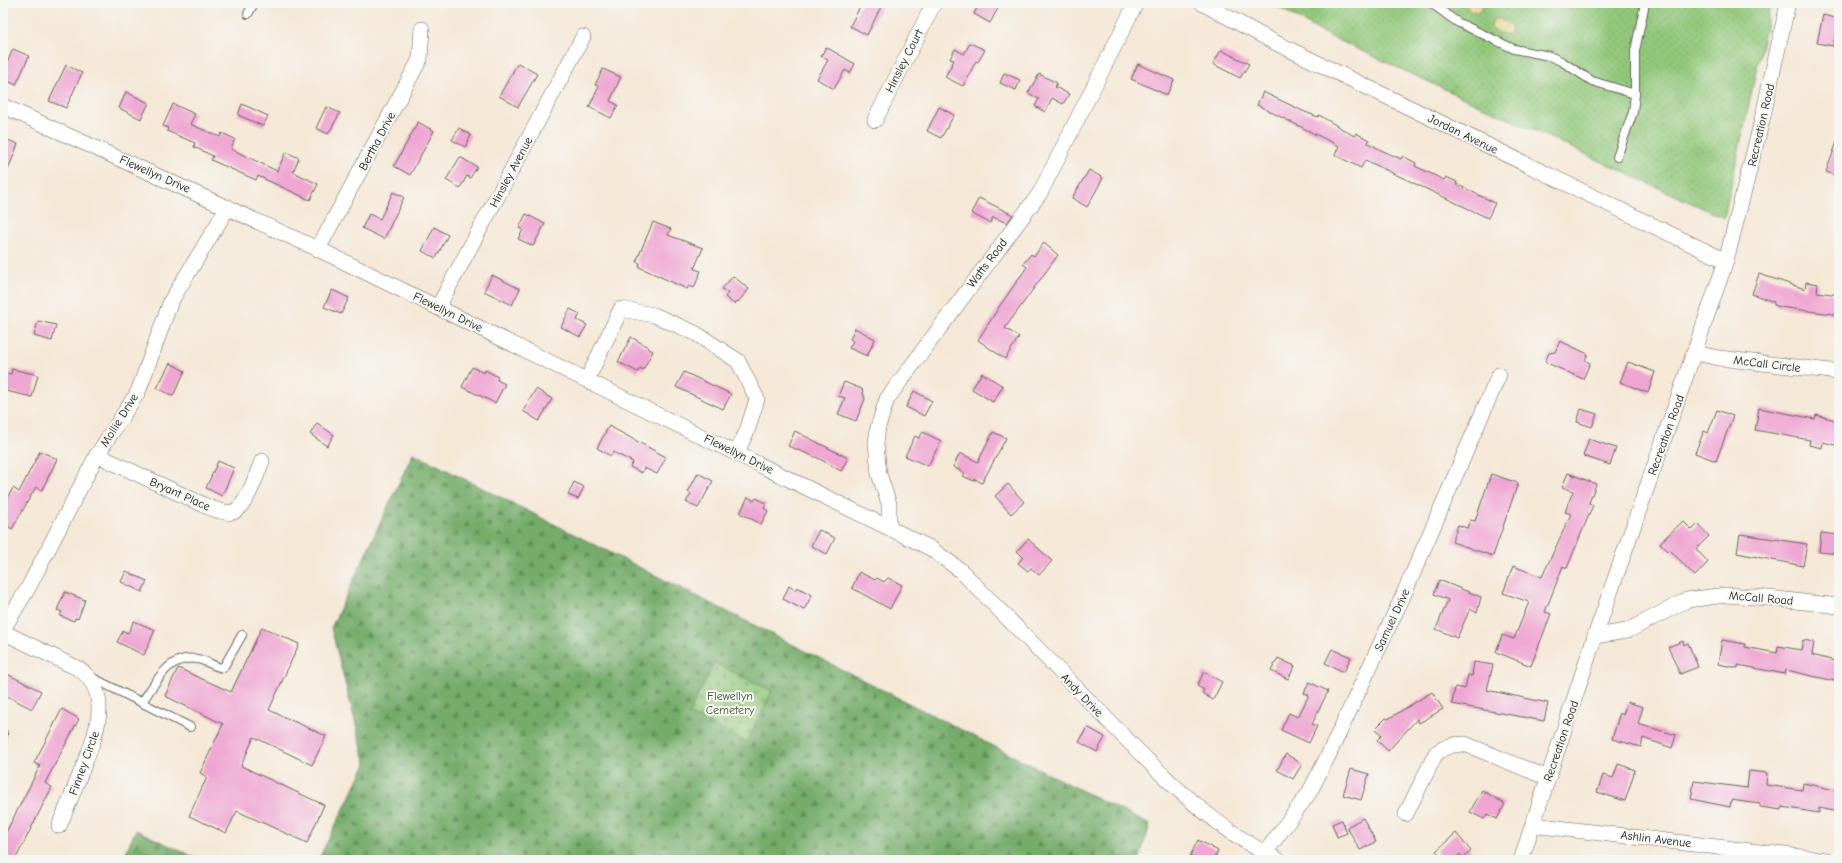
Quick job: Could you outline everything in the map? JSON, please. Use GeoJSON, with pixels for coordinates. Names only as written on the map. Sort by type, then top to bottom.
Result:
{"type":"FeatureCollection","features":[{"type":"Feature","properties":{"kind":"street","name":"Hinsley Court"},"geometry":{"type":"LineString","coordinates":[[875,120],[934,3]]}},
{"type":"Feature","properties":{"kind":"street","name":"Watts Road"},"geometry":{"type":"LineString","coordinates":[[889,527],[889,504],[879,474],[876,443],[878,427],[887,399],[1040,193],[1136,3]]}},
{"type":"Feature","properties":{"kind":"street","name":"Jordan Avenue"},"geometry":{"type":"LineString","coordinates":[[1202,3],[1293,51],[1726,260]]}},
{"type":"Feature","properties":{"kind":"street","name":"Recreation Road"},"geometry":{"type":"LineString","coordinates":[[1521,860],[1595,636],[1695,353],[1726,260],[1762,120],[1788,3]]}},
{"type":"Feature","properties":{"kind":"street","name":"Bertha Drive"},"geometry":{"type":"LineString","coordinates":[[318,249],[420,59],[422,29]]}},
{"type":"Feature","properties":{"kind":"street","name":"Hinsley Avenue"},"geometry":{"type":"LineString","coordinates":[[438,307],[583,37]]}},
{"type":"Feature","properties":{"kind":"street","name":"Flewellyn Drive"},"geometry":{"type":"LineString","coordinates":[[3,106],[318,249],[889,527]]}},
{"type":"Feature","properties":{"kind":"street","name":"Mollie Drive"},"geometry":{"type":"LineString","coordinates":[[3,629],[27,590],[97,455],[138,392],[171,301],[228,207]]}},
{"type":"Feature","properties":{"kind":"street"},"geometry":{"type":"LineString","coordinates":[[587,380],[621,309],[654,315],[695,333],[738,361],[757,399],[747,431],[737,452]]}},
{"type":"Feature","properties":{"kind":"street","name":"McCall Circle"},"geometry":{"type":"LineString","coordinates":[[1695,353],[1719,358],[1839,372]]}},
{"type":"Feature","properties":{"kind":"street","name":"Samuel Drive"},"geometry":{"type":"LineString","coordinates":[[1271,857],[1309,793],[1329,754],[1403,596],[1499,375]]}},
{"type":"Feature","properties":{"kind":"street","name":"Bryant Place"},"geometry":{"type":"LineString","coordinates":[[97,455],[206,506],[224,512],[233,512],[240,507],[254,482],[262,461]]}},
{"type":"Feature","properties":{"kind":"street","name":"Andy Drive"},"geometry":{"type":"LineString","coordinates":[[889,527],[930,548],[960,570],[1162,776],[1202,811],[1271,857]]}},
{"type":"Feature","properties":{"kind":"street","name":"McCall Road"},"geometry":{"type":"LineString","coordinates":[[1595,636],[1627,631],[1687,600],[1726,595],[1839,606]]}},
{"type":"Feature","properties":{"kind":"street"},"geometry":{"type":"LineString","coordinates":[[3,632],[79,669],[89,676]]}},
{"type":"Feature","properties":{"kind":"street","name":"Finney Circle"},"geometry":{"type":"LineString","coordinates":[[60,826],[94,741],[98,725],[97,693],[89,676]]}},
{"type":"Feature","properties":{"kind":"street"},"geometry":{"type":"LineString","coordinates":[[1406,814],[1436,753],[1452,744],[1465,744],[1548,778]]}},
{"type":"Feature","properties":{"kind":"street","name":"Ashlin Avenue"},"geometry":{"type":"LineString","coordinates":[[1533,825],[1827,860]]}},
{"type":"Feature","properties":{"kind":"lane"},"geometry":{"type":"LineString","coordinates":[[248,14],[254,3]]}},
{"type":"Feature","properties":{"kind":"lane"},"geometry":{"type":"LineString","coordinates":[[1431,3],[1457,22],[1514,49],[1549,56],[1592,80],[1635,94]]}},
{"type":"Feature","properties":{"kind":"lane"},"geometry":{"type":"LineString","coordinates":[[1617,157],[1633,112],[1635,94],[1635,51],[1645,3]]}},
{"type":"Feature","properties":{"kind":"lane"},"geometry":{"type":"LineString","coordinates":[[142,702],[166,668],[175,661],[186,658],[198,659],[223,668],[242,635]]}},
{"type":"Feature","properties":{"kind":"lane"},"geometry":{"type":"LineString","coordinates":[[89,676],[190,727]]}},
{"type":"Feature","properties":{"kind":"green space"},"geometry":{"type":"Polygon","coordinates":[[[1271,3],[1771,3],[1724,218],[1325,34],[1271,3]]]}},
{"type":"Feature","properties":{"kind":"green space"},"geometry":{"type":"Polygon","coordinates":[[[413,453],[1150,825],[1139,860],[318,860],[366,764],[331,628],[413,453]]]}},
{"type":"Feature","properties":{"kind":"green space","name":"Flewellyn Cemetery"},"geometry":{"type":"Polygon","coordinates":[[[714,663],[772,691],[747,742],[689,714],[714,663]]]}},
{"type":"Feature","properties":{"kind":"green space"},"geometry":{"type":"Polygon","coordinates":[[[136,830],[200,860],[122,860],[136,830]]]}},
{"type":"Feature","properties":{"kind":"sand"},"geometry":{"type":"Polygon","coordinates":[[[1465,3],[1482,3],[1482,7],[1479,11],[1473,12],[1469,10],[1465,3]]]}},
{"type":"Feature","properties":{"kind":"sand"},"geometry":{"type":"Polygon","coordinates":[[[1493,19],[1504,21],[1508,24],[1512,29],[1510,34],[1502,34],[1495,30],[1491,26],[1493,19]]]}},
{"type":"Feature","properties":{"kind":"building"},"geometry":{"type":"Polygon","coordinates":[[[862,3],[883,3],[867,35],[850,26],[862,3]]]}},
{"type":"Feature","properties":{"kind":"building"},"geometry":{"type":"Polygon","coordinates":[[[979,3],[1001,3],[990,23],[974,14],[979,3]]]}},
{"type":"Feature","properties":{"kind":"building"},"geometry":{"type":"Polygon","coordinates":[[[1823,15],[1839,19],[1833,46],[1817,43],[1823,15]]]}},
{"type":"Feature","properties":{"kind":"building"},"geometry":{"type":"Polygon","coordinates":[[[970,43],[985,50],[978,62],[976,61],[963,86],[945,77],[954,60],[950,59],[955,49],[964,54],[970,43]]]}},
{"type":"Feature","properties":{"kind":"building"},"geometry":{"type":"Polygon","coordinates":[[[826,47],[855,64],[850,73],[845,70],[834,89],[817,79],[828,60],[821,56],[826,47]]]}},
{"type":"Feature","properties":{"kind":"building"},"geometry":{"type":"Polygon","coordinates":[[[13,49],[29,56],[16,85],[3,79],[3,72],[13,49]]]}},
{"type":"Feature","properties":{"kind":"building"},"geometry":{"type":"Polygon","coordinates":[[[1221,50],[1249,64],[1240,78],[1213,64],[1221,50]]]}},
{"type":"Feature","properties":{"kind":"building"},"geometry":{"type":"Polygon","coordinates":[[[518,63],[537,74],[518,107],[499,96],[518,63]]]}},
{"type":"Feature","properties":{"kind":"building"},"geometry":{"type":"Polygon","coordinates":[[[1138,64],[1174,80],[1167,95],[1131,79],[1138,64]]]}},
{"type":"Feature","properties":{"kind":"building"},"geometry":{"type":"Polygon","coordinates":[[[66,65],[82,73],[66,108],[49,101],[66,65]]]}},
{"type":"Feature","properties":{"kind":"building"},"geometry":{"type":"Polygon","coordinates":[[[603,69],[621,77],[610,101],[618,105],[611,118],[589,107],[599,86],[595,85],[603,69]]]}},
{"type":"Feature","properties":{"kind":"building"},"geometry":{"type":"Polygon","coordinates":[[[1004,73],[1020,80],[1016,90],[1000,83],[1004,73]]]}},
{"type":"Feature","properties":{"kind":"building"},"geometry":{"type":"Polygon","coordinates":[[[1039,74],[1057,83],[1055,87],[1069,94],[1063,104],[1052,98],[1045,112],[1035,106],[1039,99],[1028,93],[1039,74]]]}},
{"type":"Feature","properties":{"kind":"building"},"geometry":{"type":"Polygon","coordinates":[[[126,92],[149,103],[141,119],[119,108],[126,92]]]}},
{"type":"Feature","properties":{"kind":"building"},"geometry":{"type":"Polygon","coordinates":[[[1263,92],[1305,112],[1318,117],[1319,115],[1354,136],[1356,133],[1369,140],[1368,143],[1381,150],[1401,159],[1403,156],[1416,163],[1415,166],[1444,180],[1446,177],[1457,182],[1456,184],[1495,203],[1488,218],[1365,160],[1361,168],[1335,155],[1339,146],[1257,105],[1263,92]]]}},
{"type":"Feature","properties":{"kind":"building"},"geometry":{"type":"Polygon","coordinates":[[[173,104],[195,114],[190,124],[220,137],[222,133],[235,139],[231,149],[277,171],[286,152],[299,158],[293,172],[318,184],[310,200],[258,176],[256,180],[211,160],[213,156],[194,147],[195,143],[167,131],[168,128],[163,126],[173,104]]]}},
{"type":"Feature","properties":{"kind":"building"},"geometry":{"type":"Polygon","coordinates":[[[242,104],[268,116],[263,126],[238,115],[242,104]]]}},
{"type":"Feature","properties":{"kind":"building"},"geometry":{"type":"Polygon","coordinates":[[[326,107],[340,113],[328,134],[316,128],[326,107]]]}},
{"type":"Feature","properties":{"kind":"building"},"geometry":{"type":"Polygon","coordinates":[[[939,107],[954,115],[941,138],[927,131],[939,107]]]}},
{"type":"Feature","properties":{"kind":"building"},"geometry":{"type":"Polygon","coordinates":[[[418,122],[434,131],[410,175],[394,166],[418,122]]]}},
{"type":"Feature","properties":{"kind":"building"},"geometry":{"type":"Polygon","coordinates":[[[459,128],[471,135],[465,147],[452,140],[459,128]]]}},
{"type":"Feature","properties":{"kind":"building"},"geometry":{"type":"Polygon","coordinates":[[[3,138],[18,144],[4,180],[3,180],[3,138]]]}},
{"type":"Feature","properties":{"kind":"building"},"geometry":{"type":"Polygon","coordinates":[[[1839,139],[1839,177],[1826,172],[1839,139]]]}},
{"type":"Feature","properties":{"kind":"building"},"geometry":{"type":"Polygon","coordinates":[[[460,157],[477,167],[470,178],[467,176],[460,188],[446,180],[460,157]]]}},
{"type":"Feature","properties":{"kind":"building"},"geometry":{"type":"Polygon","coordinates":[[[1089,170],[1103,178],[1087,207],[1072,198],[1089,170]]]}},
{"type":"Feature","properties":{"kind":"building"},"geometry":{"type":"Polygon","coordinates":[[[393,192],[404,197],[384,239],[362,228],[369,214],[380,219],[393,192]]]}},
{"type":"Feature","properties":{"kind":"building"},"geometry":{"type":"Polygon","coordinates":[[[979,198],[1013,215],[1007,223],[993,217],[990,223],[971,213],[979,198]]]}},
{"type":"Feature","properties":{"kind":"building"},"geometry":{"type":"Polygon","coordinates":[[[526,214],[545,224],[533,246],[518,239],[523,230],[519,228],[526,214]]]}},
{"type":"Feature","properties":{"kind":"building"},"geometry":{"type":"Polygon","coordinates":[[[653,222],[671,229],[668,235],[703,248],[694,269],[701,271],[694,288],[689,286],[687,289],[639,267],[640,263],[636,262],[653,222]]]}},
{"type":"Feature","properties":{"kind":"building"},"geometry":{"type":"Polygon","coordinates":[[[434,227],[448,235],[436,258],[422,251],[434,227]]]}},
{"type":"Feature","properties":{"kind":"building"},"geometry":{"type":"Polygon","coordinates":[[[1044,243],[1058,255],[1005,328],[1019,337],[1005,359],[978,340],[1027,267],[1023,264],[1031,254],[1034,256],[1044,243]]]}},
{"type":"Feature","properties":{"kind":"building"},"geometry":{"type":"Polygon","coordinates":[[[1759,274],[1805,289],[1806,282],[1818,284],[1817,292],[1839,295],[1839,315],[1780,307],[1774,305],[1774,302],[1752,294],[1759,274]]]}},
{"type":"Feature","properties":{"kind":"building"},"geometry":{"type":"Polygon","coordinates":[[[492,275],[520,289],[512,305],[484,291],[492,275]]]}},
{"type":"Feature","properties":{"kind":"building"},"geometry":{"type":"Polygon","coordinates":[[[733,276],[749,289],[738,302],[737,301],[734,304],[725,297],[728,293],[722,289],[733,276]]]}},
{"type":"Feature","properties":{"kind":"building"},"geometry":{"type":"Polygon","coordinates":[[[332,290],[349,298],[341,314],[324,307],[332,290]]]}},
{"type":"Feature","properties":{"kind":"building"},"geometry":{"type":"Polygon","coordinates":[[[570,309],[580,314],[577,320],[587,325],[580,337],[561,327],[570,309]]]}},
{"type":"Feature","properties":{"kind":"building"},"geometry":{"type":"Polygon","coordinates":[[[38,321],[56,325],[52,341],[34,336],[38,321]]]}},
{"type":"Feature","properties":{"kind":"building"},"geometry":{"type":"Polygon","coordinates":[[[855,328],[875,339],[867,356],[849,348],[853,341],[850,339],[855,328]]]}},
{"type":"Feature","properties":{"kind":"building"},"geometry":{"type":"Polygon","coordinates":[[[631,337],[653,351],[643,370],[640,368],[638,372],[618,362],[631,337]]]}},
{"type":"Feature","properties":{"kind":"building"},"geometry":{"type":"Polygon","coordinates":[[[1560,341],[1588,354],[1585,360],[1590,363],[1583,379],[1545,362],[1549,353],[1555,352],[1560,341]]]}},
{"type":"Feature","properties":{"kind":"building"},"geometry":{"type":"Polygon","coordinates":[[[1628,362],[1655,372],[1648,393],[1620,382],[1628,362]]]}},
{"type":"Feature","properties":{"kind":"building"},"geometry":{"type":"Polygon","coordinates":[[[170,363],[185,371],[173,396],[157,388],[170,363]]]}},
{"type":"Feature","properties":{"kind":"building"},"geometry":{"type":"Polygon","coordinates":[[[472,367],[484,373],[485,370],[498,377],[497,380],[505,384],[495,403],[462,387],[472,367]]]}},
{"type":"Feature","properties":{"kind":"building"},"geometry":{"type":"Polygon","coordinates":[[[12,369],[38,375],[32,397],[6,391],[6,387],[3,386],[6,373],[11,374],[12,369]]]}},
{"type":"Feature","properties":{"kind":"building"},"geometry":{"type":"Polygon","coordinates":[[[684,372],[731,394],[723,409],[676,387],[684,372]]]}},
{"type":"Feature","properties":{"kind":"building"},"geometry":{"type":"Polygon","coordinates":[[[982,373],[1003,386],[993,402],[972,389],[982,373]]]}},
{"type":"Feature","properties":{"kind":"building"},"geometry":{"type":"Polygon","coordinates":[[[844,382],[862,389],[865,399],[856,421],[838,414],[845,398],[838,396],[844,382]]]}},
{"type":"Feature","properties":{"kind":"building"},"geometry":{"type":"Polygon","coordinates":[[[536,389],[552,399],[539,421],[523,411],[536,389]]]}},
{"type":"Feature","properties":{"kind":"building"},"geometry":{"type":"Polygon","coordinates":[[[914,391],[932,401],[924,416],[906,407],[914,391]]]}},
{"type":"Feature","properties":{"kind":"building"},"geometry":{"type":"Polygon","coordinates":[[[1759,408],[1815,419],[1816,415],[1839,421],[1839,446],[1823,442],[1822,448],[1809,445],[1810,440],[1755,430],[1759,408]]]}},
{"type":"Feature","properties":{"kind":"building"},"geometry":{"type":"Polygon","coordinates":[[[1581,409],[1597,414],[1592,427],[1577,422],[1581,409]]]}},
{"type":"Feature","properties":{"kind":"building"},"geometry":{"type":"Polygon","coordinates":[[[1717,410],[1733,416],[1716,461],[1695,453],[1704,431],[1708,433],[1717,410]]]}},
{"type":"Feature","properties":{"kind":"building"},"geometry":{"type":"Polygon","coordinates":[[[317,423],[334,435],[327,446],[310,434],[317,423]]]}},
{"type":"Feature","properties":{"kind":"building"},"geometry":{"type":"Polygon","coordinates":[[[609,426],[666,457],[657,474],[644,468],[642,473],[630,467],[633,462],[613,452],[611,456],[597,448],[609,426]]]}},
{"type":"Feature","properties":{"kind":"building"},"geometry":{"type":"Polygon","coordinates":[[[795,431],[848,458],[841,471],[818,458],[788,446],[795,431]]]}},
{"type":"Feature","properties":{"kind":"building"},"geometry":{"type":"Polygon","coordinates":[[[923,432],[941,441],[928,466],[905,456],[915,436],[919,438],[923,432]]]}},
{"type":"Feature","properties":{"kind":"building"},"geometry":{"type":"Polygon","coordinates":[[[993,432],[1006,438],[982,483],[975,479],[974,481],[963,476],[965,473],[953,467],[960,453],[978,462],[993,432]]]}},
{"type":"Feature","properties":{"kind":"building"},"geometry":{"type":"Polygon","coordinates":[[[1589,439],[1616,448],[1610,465],[1583,456],[1589,439]]]}},
{"type":"Feature","properties":{"kind":"building"},"geometry":{"type":"Polygon","coordinates":[[[40,451],[57,459],[42,490],[36,487],[12,529],[3,523],[3,505],[13,488],[19,492],[40,451]]]}},
{"type":"Feature","properties":{"kind":"building"},"geometry":{"type":"Polygon","coordinates":[[[218,461],[234,468],[222,496],[206,488],[218,461]]]}},
{"type":"Feature","properties":{"kind":"building"},"geometry":{"type":"Polygon","coordinates":[[[698,473],[713,481],[698,508],[686,502],[691,494],[688,492],[698,473]]]}},
{"type":"Feature","properties":{"kind":"building"},"geometry":{"type":"Polygon","coordinates":[[[1568,473],[1596,484],[1589,503],[1593,505],[1567,568],[1563,566],[1545,612],[1551,614],[1531,666],[1496,652],[1502,635],[1514,639],[1529,602],[1503,593],[1513,566],[1542,577],[1571,514],[1565,512],[1573,491],[1562,487],[1568,473]]]}},
{"type":"Feature","properties":{"kind":"building"},"geometry":{"type":"Polygon","coordinates":[[[1491,474],[1518,483],[1493,556],[1452,542],[1458,525],[1467,528],[1470,520],[1475,521],[1491,474]]]}},
{"type":"Feature","properties":{"kind":"building"},"geometry":{"type":"Polygon","coordinates":[[[574,482],[584,487],[578,499],[568,495],[574,482]]]}},
{"type":"Feature","properties":{"kind":"building"},"geometry":{"type":"Polygon","coordinates":[[[1008,484],[1024,502],[1011,514],[995,496],[1008,484]]]}},
{"type":"Feature","properties":{"kind":"building"},"geometry":{"type":"Polygon","coordinates":[[[748,497],[754,501],[756,498],[767,504],[764,508],[768,511],[761,524],[740,513],[748,497]]]}},
{"type":"Feature","properties":{"kind":"building"},"geometry":{"type":"Polygon","coordinates":[[[1683,521],[1692,530],[1698,524],[1709,536],[1696,549],[1708,562],[1695,576],[1670,550],[1668,551],[1660,543],[1683,521]]]}},
{"type":"Feature","properties":{"kind":"building"},"geometry":{"type":"Polygon","coordinates":[[[819,530],[835,538],[827,554],[811,546],[819,530]]]}},
{"type":"Feature","properties":{"kind":"building"},"geometry":{"type":"Polygon","coordinates":[[[1821,533],[1839,535],[1839,554],[1819,552],[1821,533]]]}},
{"type":"Feature","properties":{"kind":"building"},"geometry":{"type":"Polygon","coordinates":[[[1740,534],[1807,544],[1803,566],[1737,553],[1740,534]]]}},
{"type":"Feature","properties":{"kind":"building"},"geometry":{"type":"Polygon","coordinates":[[[1028,539],[1052,561],[1039,575],[1031,568],[1028,571],[1018,563],[1023,557],[1017,551],[1028,539]]]}},
{"type":"Feature","properties":{"kind":"building"},"geometry":{"type":"Polygon","coordinates":[[[126,571],[147,581],[142,592],[121,582],[126,571]]]}},
{"type":"Feature","properties":{"kind":"building"},"geometry":{"type":"Polygon","coordinates":[[[859,572],[875,580],[877,578],[884,582],[888,578],[902,585],[890,609],[852,588],[859,572]]]}},
{"type":"Feature","properties":{"kind":"building"},"geometry":{"type":"Polygon","coordinates":[[[1439,580],[1481,597],[1477,613],[1470,609],[1457,638],[1436,629],[1448,600],[1434,594],[1439,580]]]}},
{"type":"Feature","properties":{"kind":"building"},"geometry":{"type":"Polygon","coordinates":[[[789,586],[795,590],[797,587],[812,595],[804,610],[783,599],[789,586]]]}},
{"type":"Feature","properties":{"kind":"building"},"geometry":{"type":"Polygon","coordinates":[[[65,592],[85,600],[78,619],[75,618],[74,621],[60,616],[62,612],[57,610],[65,592]]]}},
{"type":"Feature","properties":{"kind":"building"},"geometry":{"type":"Polygon","coordinates":[[[134,621],[155,630],[144,655],[117,642],[123,631],[128,633],[134,621]]]}},
{"type":"Feature","properties":{"kind":"building"},"geometry":{"type":"Polygon","coordinates":[[[262,627],[299,644],[269,710],[326,736],[312,765],[254,737],[241,766],[324,805],[307,843],[237,811],[226,833],[189,816],[207,777],[200,773],[223,724],[165,696],[178,668],[231,692],[262,627]]]}},
{"type":"Feature","properties":{"kind":"building"},"geometry":{"type":"Polygon","coordinates":[[[1722,640],[1745,644],[1745,647],[1777,653],[1778,646],[1801,650],[1803,640],[1814,642],[1812,655],[1839,662],[1839,682],[1786,670],[1785,674],[1738,665],[1738,668],[1718,664],[1722,640]]]}},
{"type":"Feature","properties":{"kind":"building"},"geometry":{"type":"Polygon","coordinates":[[[1683,641],[1684,645],[1688,643],[1698,667],[1680,674],[1668,647],[1683,641]]]}},
{"type":"Feature","properties":{"kind":"building"},"geometry":{"type":"Polygon","coordinates":[[[1332,649],[1351,657],[1344,672],[1325,663],[1332,649]]]}},
{"type":"Feature","properties":{"kind":"building"},"geometry":{"type":"Polygon","coordinates":[[[1278,658],[1295,666],[1288,679],[1271,671],[1278,658]]]}},
{"type":"Feature","properties":{"kind":"building"},"geometry":{"type":"Polygon","coordinates":[[[1474,662],[1493,665],[1487,690],[1548,703],[1544,721],[1452,704],[1455,687],[1465,689],[1468,675],[1472,676],[1474,662]]]}},
{"type":"Feature","properties":{"kind":"building"},"geometry":{"type":"Polygon","coordinates":[[[3,672],[41,691],[32,709],[3,694],[3,672]]]}},
{"type":"Feature","properties":{"kind":"building"},"geometry":{"type":"Polygon","coordinates":[[[1204,672],[1222,682],[1213,700],[1202,693],[1204,690],[1197,686],[1204,672]]]}},
{"type":"Feature","properties":{"kind":"building"},"geometry":{"type":"Polygon","coordinates":[[[1309,682],[1328,691],[1312,724],[1317,726],[1309,743],[1281,730],[1289,713],[1298,717],[1309,695],[1304,693],[1309,682]]]}},
{"type":"Feature","properties":{"kind":"building"},"geometry":{"type":"Polygon","coordinates":[[[1432,692],[1443,709],[1419,723],[1417,719],[1388,751],[1377,740],[1382,735],[1375,729],[1386,718],[1388,719],[1432,692]]]}},
{"type":"Feature","properties":{"kind":"building"},"geometry":{"type":"Polygon","coordinates":[[[1627,702],[1643,707],[1638,724],[1676,735],[1672,748],[1643,738],[1641,747],[1612,739],[1620,713],[1623,715],[1627,702]]]}},
{"type":"Feature","properties":{"kind":"building"},"geometry":{"type":"Polygon","coordinates":[[[62,709],[79,719],[45,783],[52,787],[15,860],[3,860],[3,838],[40,766],[34,763],[62,709]]]}},
{"type":"Feature","properties":{"kind":"building"},"geometry":{"type":"Polygon","coordinates":[[[1087,727],[1105,737],[1097,752],[1079,742],[1087,727]]]}},
{"type":"Feature","properties":{"kind":"building"},"geometry":{"type":"Polygon","coordinates":[[[1286,754],[1302,764],[1293,779],[1277,770],[1286,754]]]}},
{"type":"Feature","properties":{"kind":"building"},"geometry":{"type":"Polygon","coordinates":[[[1618,764],[1635,770],[1625,801],[1597,792],[1603,775],[1613,778],[1618,764]]]}},
{"type":"Feature","properties":{"kind":"building"},"geometry":{"type":"Polygon","coordinates":[[[1351,769],[1369,774],[1361,800],[1343,795],[1351,769]]]}},
{"type":"Feature","properties":{"kind":"building"},"geometry":{"type":"Polygon","coordinates":[[[1749,771],[1767,773],[1766,785],[1802,790],[1803,783],[1839,791],[1839,812],[1819,808],[1819,813],[1782,807],[1782,810],[1760,807],[1760,804],[1731,800],[1730,807],[1691,799],[1694,781],[1747,788],[1749,771]]]}},
{"type":"Feature","properties":{"kind":"building"},"geometry":{"type":"Polygon","coordinates":[[[1482,790],[1505,804],[1497,819],[1487,814],[1484,819],[1470,812],[1482,790]]]}},
{"type":"Feature","properties":{"kind":"building"},"geometry":{"type":"Polygon","coordinates":[[[1363,818],[1376,842],[1360,850],[1347,827],[1363,818]]]}},
{"type":"Feature","properties":{"kind":"building"},"geometry":{"type":"Polygon","coordinates":[[[1342,820],[1347,833],[1337,837],[1332,824],[1342,820]]]}},
{"type":"Feature","properties":{"kind":"building"},"geometry":{"type":"Polygon","coordinates":[[[1456,833],[1471,851],[1463,858],[1460,854],[1454,860],[1444,860],[1436,851],[1456,833]]]}},
{"type":"Feature","properties":{"kind":"building"},"geometry":{"type":"Polygon","coordinates":[[[1198,840],[1218,851],[1213,860],[1198,860],[1190,856],[1198,840]]]}}]}
